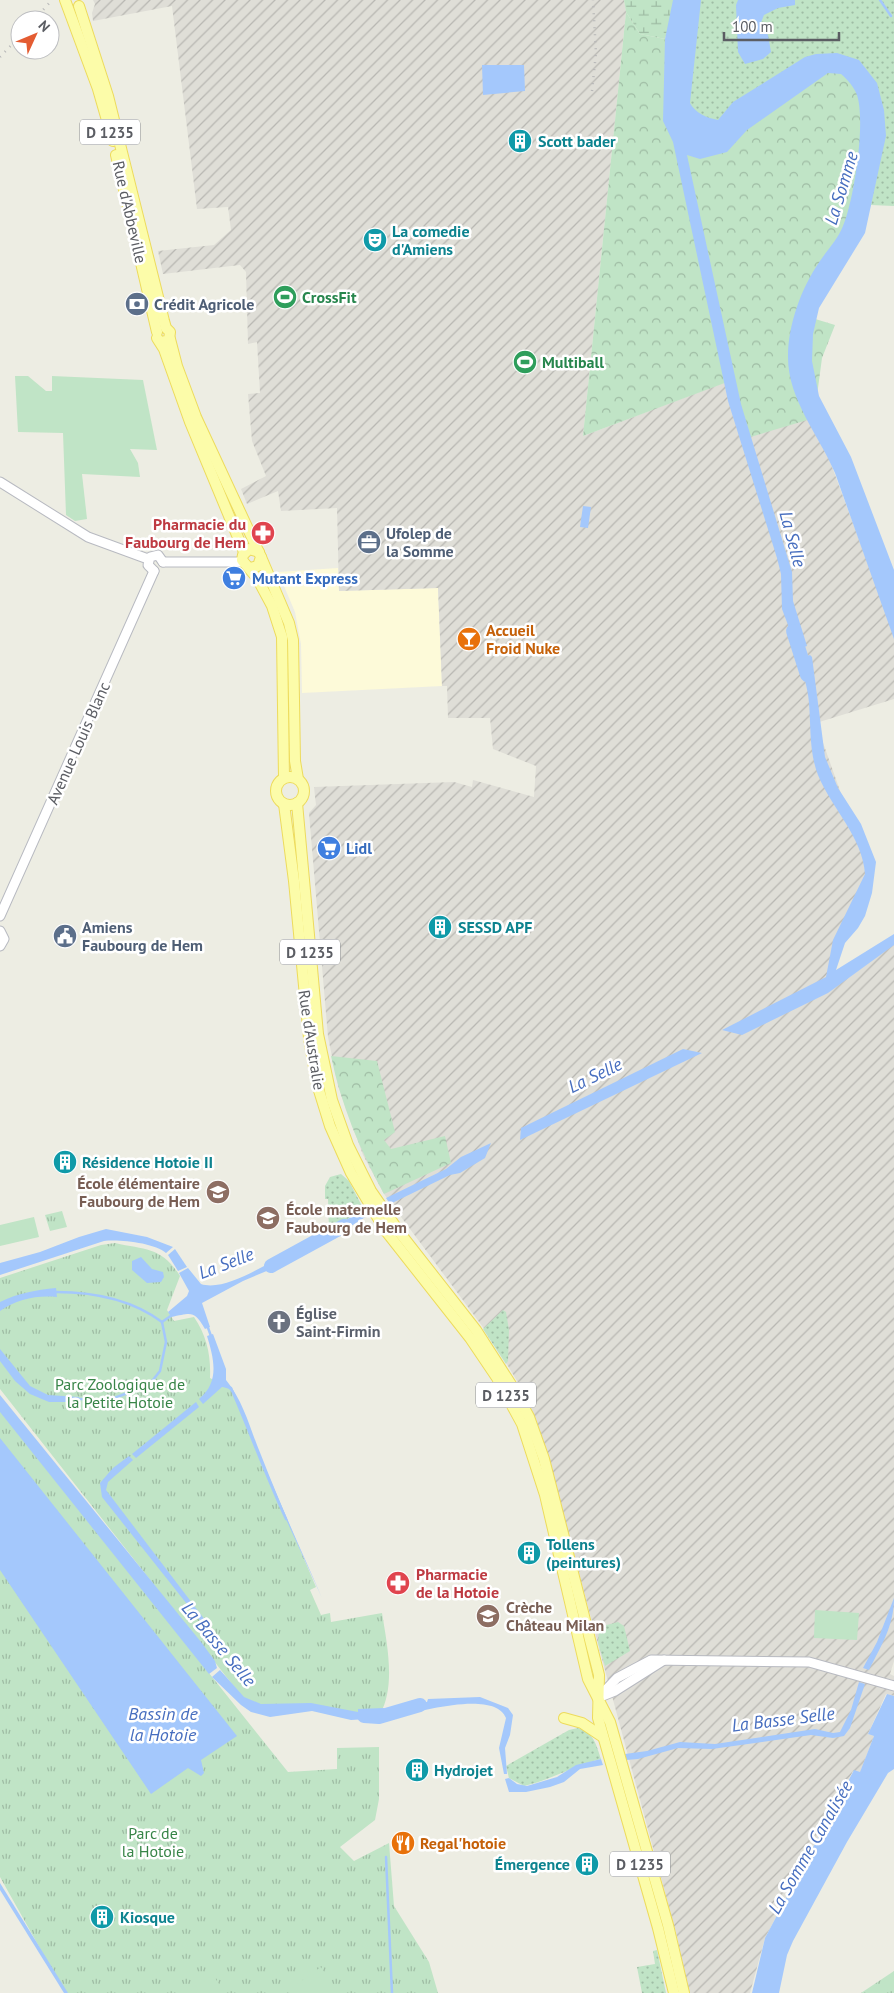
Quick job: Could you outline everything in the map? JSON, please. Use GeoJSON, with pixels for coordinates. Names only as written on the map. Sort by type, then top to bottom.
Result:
{"type":"FeatureCollection","features":[{"type":"Feature","properties":{"kind":"main road"},"geometry":{"type":"LineString","coordinates":[[66,4],[74,10],[80,3]]}},
{"type":"Feature","properties":{"kind":"main road","name":"Rue d'Abbeville"},"geometry":{"type":"LineString","coordinates":[[80,3],[108,96],[163,335],[196,416],[260,554]]}},
{"type":"Feature","properties":{"kind":"main road","name":"Rue d'Abbeville"},"geometry":{"type":"LineString","coordinates":[[66,4],[98,89],[163,335],[190,422],[246,561]]}},
{"type":"Feature","properties":{"kind":"main road"},"geometry":{"type":"LineString","coordinates":[[251,549],[260,554],[258,566],[246,561],[251,549]]}},
{"type":"Feature","properties":{"kind":"main road","name":"D 1235"},"geometry":{"type":"LineString","coordinates":[[260,554],[289,623],[293,640],[295,762],[298,779]]}},
{"type":"Feature","properties":{"kind":"main road","name":"D 1235"},"geometry":{"type":"LineString","coordinates":[[246,561],[272,606],[282,636],[284,778]]}},
{"type":"Feature","properties":{"kind":"main road"},"geometry":{"type":"LineString","coordinates":[[284,778],[298,779],[303,785],[304,793],[298,803],[284,804],[277,798],[276,788],[284,778]]}},
{"type":"Feature","properties":{"kind":"main road","name":"Rue d'Australie"},"geometry":{"type":"LineString","coordinates":[[298,803],[318,1034],[345,1150]]}},
{"type":"Feature","properties":{"kind":"main road","name":"Rue d'Australie"},"geometry":{"type":"LineString","coordinates":[[284,804],[294,881],[308,1038],[317,1084],[345,1150]]}},
{"type":"Feature","properties":{"kind":"main road","name":"D 1235"},"geometry":{"type":"LineString","coordinates":[[345,1150],[385,1212],[476,1330],[512,1386],[529,1418],[544,1459],[597,1665],[599,1675],[598,1718],[658,1928],[674,1993]]}},
{"type":"Feature","properties":{"kind":"main road","name":"D 1235"},"geometry":{"type":"LineString","coordinates":[[598,1698],[610,1722],[668,1925],[684,1993]]}},
{"type":"Feature","properties":{"kind":"main road"},"geometry":{"type":"LineString","coordinates":[[564,1718],[582,1723],[603,1737]]}},
{"type":"Feature","properties":{"kind":"street"},"geometry":{"type":"LineString","coordinates":[[0,482],[88,537],[148,559],[158,555],[163,562]]}},
{"type":"Feature","properties":{"kind":"street"},"geometry":{"type":"LineString","coordinates":[[148,559],[148,565],[154,571],[161,568],[163,562]]}},
{"type":"Feature","properties":{"kind":"street"},"geometry":{"type":"LineString","coordinates":[[163,562],[246,561]]}},
{"type":"Feature","properties":{"kind":"street","name":"Avenue Louis Blanc"},"geometry":{"type":"LineString","coordinates":[[0,946],[4,939],[0,931],[0,915],[154,571]]}},
{"type":"Feature","properties":{"kind":"street"},"geometry":{"type":"LineString","coordinates":[[598,1698],[615,1680],[651,1660],[809,1662],[894,1686]]}},
{"type":"Feature","properties":{"kind":"shaded area"},"geometry":{"type":"Polygon","coordinates":[[[93,0],[624,0],[626,12],[583,436],[731,380],[814,418],[894,634],[894,699],[816,723],[871,878],[828,979],[894,936],[894,1661],[890,1674],[894,1676],[894,1696],[886,1694],[868,1734],[874,1736],[860,1773],[853,1771],[765,1938],[750,1993],[689,1993],[677,1937],[550,1466],[528,1399],[491,1338],[384,1194],[363,1155],[338,1086],[328,1037],[309,813],[316,805],[314,787],[454,782],[472,787],[473,780],[534,797],[536,766],[493,749],[490,718],[448,718],[447,686],[442,686],[438,588],[339,591],[337,508],[281,511],[278,491],[247,504],[241,489],[266,476],[252,441],[248,394],[260,393],[257,342],[248,344],[246,272],[240,265],[163,274],[158,251],[214,245],[231,230],[228,207],[197,209],[172,6],[93,21],[92,13],[95,4],[93,0]]]}},
{"type":"Feature","properties":{"kind":"shaded area"},"geometry":{"type":"Polygon","coordinates":[[[338,568],[339,591],[438,588],[442,686],[302,693],[301,644],[295,612],[278,572],[338,568]]]}},
{"type":"Feature","properties":{"kind":"green space"},"geometry":{"type":"Polygon","coordinates":[[[624,0],[676,0],[665,39],[640,34],[626,12],[624,0]]]}},
{"type":"Feature","properties":{"kind":"green space"},"geometry":{"type":"Polygon","coordinates":[[[693,0],[894,0],[894,206],[871,205],[880,119],[718,128],[684,106],[693,0]]]}},
{"type":"Feature","properties":{"kind":"green space"},"geometry":{"type":"Polygon","coordinates":[[[626,12],[640,34],[665,39],[669,112],[693,151],[832,66],[858,87],[871,205],[812,318],[835,325],[822,358],[814,418],[747,438],[730,381],[583,436],[626,12]]]}},
{"type":"Feature","properties":{"kind":"green space"},"geometry":{"type":"Polygon","coordinates":[[[15,376],[28,376],[46,391],[52,391],[52,376],[143,380],[157,450],[130,449],[138,463],[140,477],[82,474],[87,519],[75,521],[66,515],[63,433],[18,432],[15,376]]]}},
{"type":"Feature","properties":{"kind":"green space"},"geometry":{"type":"Polygon","coordinates":[[[331,1056],[377,1061],[395,1132],[384,1140],[391,1149],[445,1136],[451,1163],[384,1194],[352,1127],[340,1092],[331,1056]]]}},
{"type":"Feature","properties":{"kind":"green space"},"geometry":{"type":"Polygon","coordinates":[[[341,1174],[349,1181],[364,1210],[329,1229],[328,1199],[325,1199],[325,1186],[330,1177],[341,1174]]]}},
{"type":"Feature","properties":{"kind":"green space"},"geometry":{"type":"Polygon","coordinates":[[[62,1211],[67,1227],[50,1231],[45,1215],[62,1211]]]}},
{"type":"Feature","properties":{"kind":"green space"},"geometry":{"type":"Polygon","coordinates":[[[34,1217],[39,1237],[0,1246],[0,1225],[34,1217]]]}},
{"type":"Feature","properties":{"kind":"green space","name":"Parc Zoologique de la Petite Hotoie"},"geometry":{"type":"Polygon","coordinates":[[[115,1243],[152,1251],[160,1255],[167,1260],[180,1276],[167,1310],[174,1321],[194,1317],[202,1331],[207,1346],[210,1378],[232,1390],[316,1587],[310,1590],[321,1615],[330,1613],[331,1622],[382,1613],[388,1651],[389,1678],[385,1703],[380,1714],[261,1706],[243,1698],[0,1389],[0,1278],[101,1245],[115,1243]]]}},
{"type":"Feature","properties":{"kind":"green space"},"geometry":{"type":"Polygon","coordinates":[[[503,1310],[506,1312],[509,1330],[508,1361],[506,1364],[483,1329],[503,1310]]]}},
{"type":"Feature","properties":{"kind":"green space","name":"Parc de la Hotoie"},"geometry":{"type":"Polygon","coordinates":[[[0,1411],[288,1772],[337,1769],[337,1748],[379,1747],[379,1799],[375,1820],[340,1847],[354,1861],[389,1843],[394,1906],[429,1962],[438,1993],[65,1993],[0,1877],[0,1411]]]}},
{"type":"Feature","properties":{"kind":"green space"},"geometry":{"type":"Polygon","coordinates":[[[815,1610],[859,1613],[857,1640],[814,1638],[815,1610]]]}},
{"type":"Feature","properties":{"kind":"green space"},"geometry":{"type":"Polygon","coordinates":[[[618,1622],[624,1626],[630,1651],[605,1666],[598,1643],[599,1630],[603,1626],[618,1622]]]}},
{"type":"Feature","properties":{"kind":"green space"},"geometry":{"type":"Polygon","coordinates":[[[578,1728],[591,1736],[601,1759],[524,1786],[509,1778],[506,1766],[569,1730],[578,1728]]]}},
{"type":"Feature","properties":{"kind":"green space"},"geometry":{"type":"Polygon","coordinates":[[[657,1950],[666,1993],[642,1993],[637,1967],[655,1964],[653,1951],[657,1950]]]}},
{"type":"Feature","properties":{"kind":"green space"},"geometry":{"type":"Polygon","coordinates":[[[321,1967],[337,1993],[290,1993],[288,1990],[321,1967]]]}},
{"type":"Feature","properties":{"kind":"green space"},"geometry":{"type":"Polygon","coordinates":[[[894,1971],[894,1993],[861,1993],[894,1971]]]}},
{"type":"Feature","properties":{"kind":"green space"},"geometry":{"type":"Polygon","coordinates":[[[213,1975],[225,1993],[187,1993],[213,1975]]]}},
{"type":"Feature","properties":{"kind":"water"},"geometry":{"type":"Polygon","coordinates":[[[673,0],[701,0],[690,103],[695,110],[706,116],[718,120],[733,102],[805,57],[816,54],[837,53],[859,60],[877,83],[884,110],[886,136],[865,233],[819,308],[813,334],[812,361],[819,396],[851,457],[894,570],[894,639],[835,473],[799,403],[789,373],[790,332],[797,307],[813,272],[843,226],[851,198],[858,161],[860,123],[857,95],[841,74],[828,73],[747,130],[727,152],[700,159],[687,155],[741,404],[792,572],[793,601],[807,646],[797,649],[782,609],[781,574],[777,558],[728,401],[673,142],[663,121],[665,39],[673,0]]]}},
{"type":"Feature","properties":{"kind":"water"},"geometry":{"type":"Polygon","coordinates":[[[738,0],[795,0],[795,5],[778,8],[764,15],[760,25],[768,35],[771,52],[763,59],[745,64],[738,52],[736,5],[738,0]]]}},
{"type":"Feature","properties":{"kind":"water"},"geometry":{"type":"Polygon","coordinates":[[[482,65],[524,65],[525,91],[483,95],[482,65]]]}},
{"type":"Feature","properties":{"kind":"water"},"geometry":{"type":"Polygon","coordinates":[[[583,506],[591,507],[588,528],[580,527],[583,506]]]}},
{"type":"Feature","properties":{"kind":"water"},"geometry":{"type":"Polygon","coordinates":[[[810,655],[812,657],[825,757],[838,788],[861,824],[876,862],[872,893],[865,916],[858,928],[845,943],[836,970],[894,934],[894,945],[828,993],[742,1035],[722,1030],[826,977],[833,940],[865,874],[859,848],[853,835],[824,787],[815,766],[808,697],[801,658],[810,655]]]}},
{"type":"Feature","properties":{"kind":"water"},"geometry":{"type":"Polygon","coordinates":[[[683,1049],[702,1053],[520,1140],[521,1128],[683,1049]]]}},
{"type":"Feature","properties":{"kind":"water"},"geometry":{"type":"Polygon","coordinates":[[[491,1143],[485,1158],[460,1173],[450,1175],[390,1204],[386,1198],[446,1169],[461,1157],[491,1143]]]}},
{"type":"Feature","properties":{"kind":"water"},"geometry":{"type":"Polygon","coordinates":[[[364,1210],[367,1216],[329,1240],[329,1229],[364,1210]]]}},
{"type":"Feature","properties":{"kind":"water"},"geometry":{"type":"Polygon","coordinates":[[[106,1229],[147,1237],[173,1247],[166,1253],[154,1247],[137,1243],[104,1241],[0,1275],[0,1263],[40,1252],[106,1229]]]}},
{"type":"Feature","properties":{"kind":"water"},"geometry":{"type":"Polygon","coordinates":[[[316,1238],[316,1248],[302,1256],[298,1247],[316,1238]]]}},
{"type":"Feature","properties":{"kind":"water"},"geometry":{"type":"Polygon","coordinates":[[[175,1249],[187,1267],[178,1271],[168,1255],[175,1249]]]}},
{"type":"Feature","properties":{"kind":"water"},"geometry":{"type":"Polygon","coordinates":[[[285,1255],[288,1262],[243,1281],[202,1303],[210,1327],[205,1329],[192,1314],[171,1317],[168,1312],[187,1296],[189,1291],[179,1273],[188,1268],[201,1284],[221,1284],[244,1276],[285,1255]]]}},
{"type":"Feature","properties":{"kind":"water"},"geometry":{"type":"Polygon","coordinates":[[[141,1257],[152,1269],[163,1272],[164,1277],[161,1282],[147,1283],[132,1270],[132,1261],[141,1257]]]}},
{"type":"Feature","properties":{"kind":"water"},"geometry":{"type":"Polygon","coordinates":[[[56,1288],[57,1297],[27,1299],[13,1303],[0,1311],[0,1302],[14,1296],[56,1288]]]}},
{"type":"Feature","properties":{"kind":"water"},"geometry":{"type":"Polygon","coordinates":[[[213,1334],[226,1369],[226,1380],[238,1397],[322,1598],[279,1504],[233,1393],[227,1387],[222,1387],[203,1404],[199,1399],[206,1392],[213,1378],[212,1353],[207,1336],[213,1334]]]}},
{"type":"Feature","properties":{"kind":"water"},"geometry":{"type":"Polygon","coordinates":[[[0,1349],[30,1386],[48,1395],[79,1397],[78,1402],[49,1402],[30,1394],[15,1381],[0,1361],[0,1349]]]}},
{"type":"Feature","properties":{"kind":"water"},"geometry":{"type":"Polygon","coordinates":[[[0,1395],[201,1642],[215,1661],[217,1668],[209,1674],[0,1412],[0,1395]]]}},
{"type":"Feature","properties":{"kind":"water"},"geometry":{"type":"Polygon","coordinates":[[[196,1402],[199,1407],[136,1458],[132,1454],[196,1402]]]}},
{"type":"Feature","properties":{"kind":"water","name":"Bassin de la Hotoie"},"geometry":{"type":"Polygon","coordinates":[[[0,1438],[237,1736],[201,1760],[204,1773],[201,1776],[188,1768],[151,1794],[0,1570],[0,1438]]]}},
{"type":"Feature","properties":{"kind":"water"},"geometry":{"type":"Polygon","coordinates":[[[129,1456],[133,1460],[108,1482],[106,1490],[205,1620],[202,1623],[102,1497],[100,1483],[113,1468],[129,1456]]]}},
{"type":"Feature","properties":{"kind":"water"},"geometry":{"type":"Polygon","coordinates":[[[894,1598],[892,1618],[886,1635],[869,1670],[863,1668],[877,1642],[894,1598]]]}},
{"type":"Feature","properties":{"kind":"water"},"geometry":{"type":"Polygon","coordinates":[[[220,1670],[244,1697],[261,1704],[311,1703],[358,1712],[358,1709],[384,1708],[382,1718],[351,1720],[312,1711],[270,1717],[251,1712],[212,1677],[220,1670]]]}},
{"type":"Feature","properties":{"kind":"water"},"geometry":{"type":"Polygon","coordinates":[[[859,1682],[865,1684],[850,1728],[844,1736],[833,1738],[811,1735],[712,1749],[678,1748],[638,1759],[626,1760],[625,1754],[647,1751],[680,1742],[715,1744],[815,1729],[833,1733],[840,1732],[851,1710],[859,1682]]]}},
{"type":"Feature","properties":{"kind":"water"},"geometry":{"type":"Polygon","coordinates":[[[887,1694],[894,1696],[894,1769],[888,1773],[847,1842],[793,1941],[787,1955],[779,1993],[752,1993],[765,1938],[854,1770],[860,1772],[874,1736],[868,1734],[887,1694]]]}},
{"type":"Feature","properties":{"kind":"water"},"geometry":{"type":"Polygon","coordinates":[[[480,1697],[508,1708],[513,1715],[510,1735],[505,1748],[507,1774],[504,1774],[499,1748],[506,1718],[499,1710],[488,1705],[458,1704],[401,1715],[403,1706],[419,1705],[419,1702],[427,1702],[428,1699],[480,1697]]]}},
{"type":"Feature","properties":{"kind":"water"},"geometry":{"type":"Polygon","coordinates":[[[601,1759],[603,1765],[580,1769],[564,1782],[526,1792],[509,1792],[505,1779],[509,1778],[517,1784],[527,1786],[557,1777],[576,1765],[601,1759]]]}},
{"type":"Feature","properties":{"kind":"water"},"geometry":{"type":"Polygon","coordinates":[[[0,1883],[68,1993],[64,1993],[0,1890],[0,1883]]]}},
{"type":"Feature","properties":{"kind":"waterway"},"geometry":{"type":"LineString","coordinates":[[880,0],[891,16]]}},
{"type":"Feature","properties":{"kind":"waterway","name":"La Selle"},"geometry":{"type":"LineString","coordinates":[[793,631],[807,675]]}},
{"type":"Feature","properties":{"kind":"waterway","name":"La Selle"},"geometry":{"type":"LineString","coordinates":[[271,1266],[344,1226]]}},
{"type":"Feature","properties":{"kind":"waterway"},"geometry":{"type":"LineString","coordinates":[[56,1292],[84,1293],[111,1298],[138,1308],[162,1322]]}},
{"type":"Feature","properties":{"kind":"waterway"},"geometry":{"type":"LineString","coordinates":[[78,1399],[109,1400],[149,1385],[160,1371],[166,1342],[162,1322],[172,1315]]}},
{"type":"Feature","properties":{"kind":"waterway"},"geometry":{"type":"LineString","coordinates":[[207,1325],[211,1336]]}},
{"type":"Feature","properties":{"kind":"waterway"},"geometry":{"type":"LineString","coordinates":[[224,1386],[231,1388],[286,1519]]}},
{"type":"Feature","properties":{"kind":"waterway","name":"La Basse Selle"},"geometry":{"type":"LineString","coordinates":[[364,1716],[379,1717],[420,1705]]}},
{"type":"Feature","properties":{"kind":"waterway"},"geometry":{"type":"LineString","coordinates":[[386,1857],[392,1993]]}},
{"type":"Feature","properties":{"kind":"railway"},"geometry":{"type":"LineString","coordinates":[[43,10],[52,0]]}},
{"type":"Feature","properties":{"kind":"railway"},"geometry":{"type":"LineString","coordinates":[[592,91],[596,53],[593,0]]}},
{"type":"Feature","properties":{"kind":"railway"},"geometry":{"type":"LineString","coordinates":[[0,57],[10,46]]}},
{"type":"Feature","properties":{"kind":"place","name":"Scott bader"},"geometry":{"type":"Point","coordinates":[520,141]}},
{"type":"Feature","properties":{"kind":"place","name":"La comedie d'Amiens"},"geometry":{"type":"Point","coordinates":[375,240]}},
{"type":"Feature","properties":{"kind":"place","name":"CrossFit"},"geometry":{"type":"Point","coordinates":[285,297]}},
{"type":"Feature","properties":{"kind":"place","name":"Crédit Agricole"},"geometry":{"type":"Point","coordinates":[137,304]}},
{"type":"Feature","properties":{"kind":"place","name":"Multiball"},"geometry":{"type":"Point","coordinates":[525,362]}},
{"type":"Feature","properties":{"kind":"place","name":"Pharmacie du Faubourg de Hem"},"geometry":{"type":"Point","coordinates":[263,533]}},
{"type":"Feature","properties":{"kind":"place","name":"Ufolep de la Somme"},"geometry":{"type":"Point","coordinates":[369,542]}},
{"type":"Feature","properties":{"kind":"place","name":"Mutant Express"},"geometry":{"type":"Point","coordinates":[234,578]}},
{"type":"Feature","properties":{"kind":"place","name":"Accueil Froid Nuke"},"geometry":{"type":"Point","coordinates":[469,639]}},
{"type":"Feature","properties":{"kind":"place","name":"Lidl"},"geometry":{"type":"Point","coordinates":[329,848]}},
{"type":"Feature","properties":{"kind":"place","name":"SESSD APF"},"geometry":{"type":"Point","coordinates":[440,927]}},
{"type":"Feature","properties":{"kind":"place","name":"Amiens Faubourg de Hem"},"geometry":{"type":"Point","coordinates":[65,936]}},
{"type":"Feature","properties":{"kind":"place","name":"Résidence Hotoie II"},"geometry":{"type":"Point","coordinates":[65,1162]}},
{"type":"Feature","properties":{"kind":"place","name":"École élémentaire Faubourg de Hem"},"geometry":{"type":"Point","coordinates":[218,1192]}},
{"type":"Feature","properties":{"kind":"place","name":"École maternelle Faubourg de Hem"},"geometry":{"type":"Point","coordinates":[268,1218]}},
{"type":"Feature","properties":{"kind":"place","name":"Église Saint-Firmin"},"geometry":{"type":"Point","coordinates":[279,1322]}},
{"type":"Feature","properties":{"kind":"place","name":"Tollens (peintures)"},"geometry":{"type":"Point","coordinates":[529,1553]}},
{"type":"Feature","properties":{"kind":"place","name":"Pharmacie de la Hotoie"},"geometry":{"type":"Point","coordinates":[398,1583]}},
{"type":"Feature","properties":{"kind":"place","name":"Crèche Château Milan"},"geometry":{"type":"Point","coordinates":[488,1616]}},
{"type":"Feature","properties":{"kind":"place","name":"Hydrojet"},"geometry":{"type":"Point","coordinates":[417,1770]}},
{"type":"Feature","properties":{"kind":"place","name":"Regal'hotoie"},"geometry":{"type":"Point","coordinates":[403,1843]}},
{"type":"Feature","properties":{"kind":"place","name":"Émergence"},"geometry":{"type":"Point","coordinates":[587,1864]}},
{"type":"Feature","properties":{"kind":"place","name":"Kiosque"},"geometry":{"type":"Point","coordinates":[102,1917]}},
{"type":"Feature","properties":{"kind":"water label","name":"La Somme"},"geometry":{"type":"Point","coordinates":[841,188]}},
{"type":"Feature","properties":{"kind":"water label","name":"La Somme Canalisée"},"geometry":{"type":"Point","coordinates":[810,1847]}}]}
